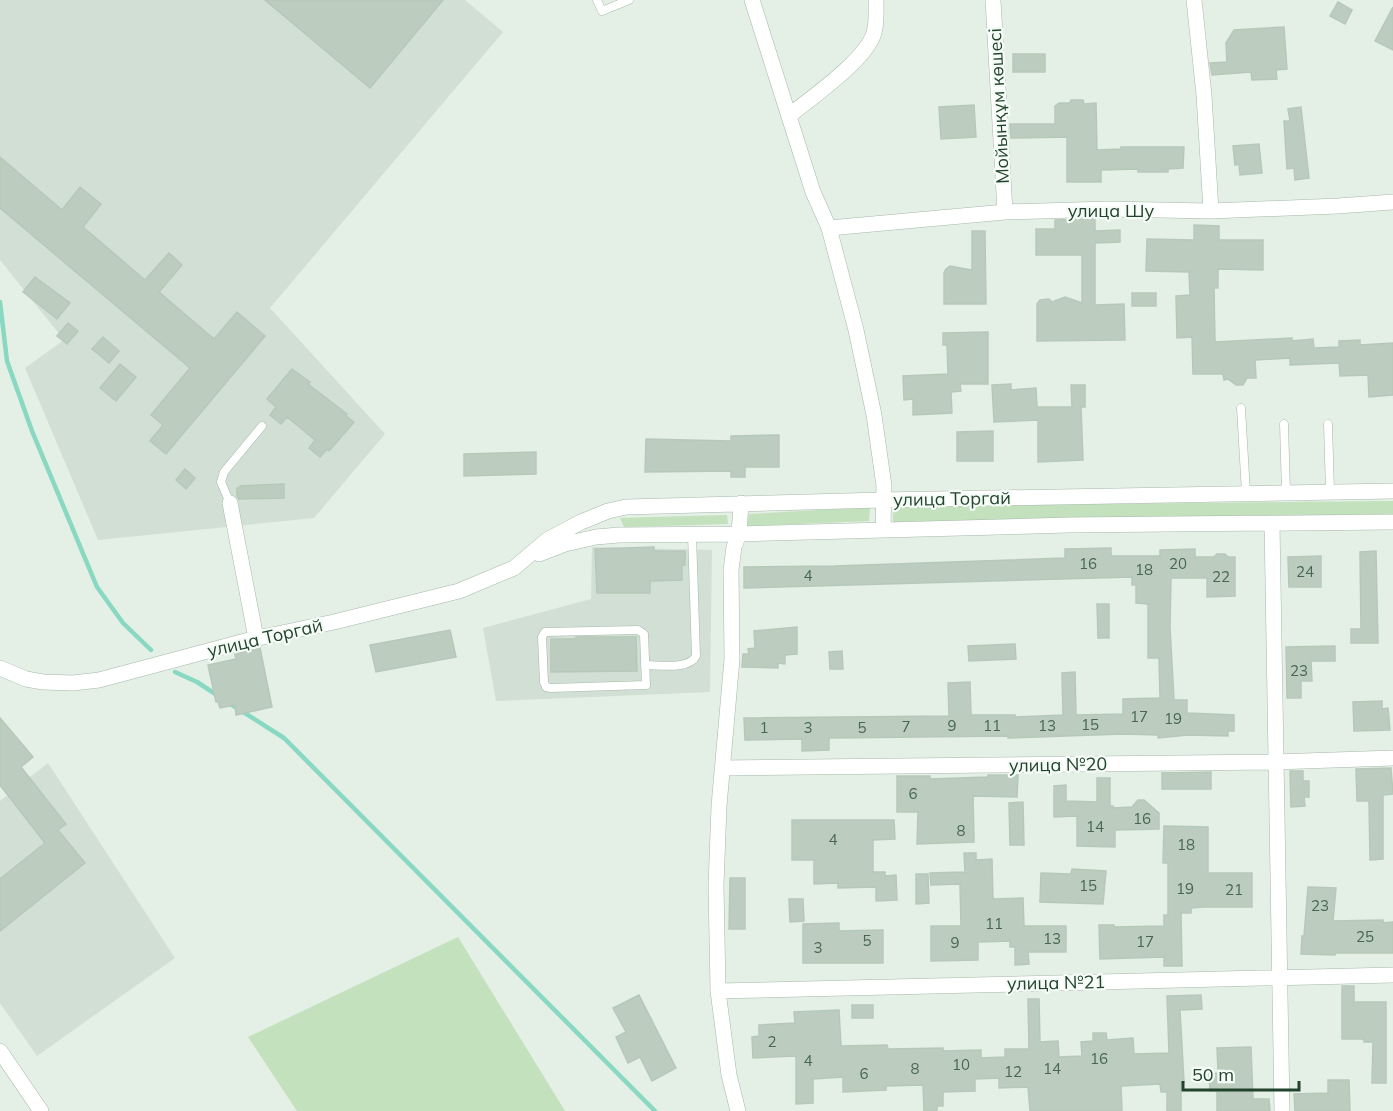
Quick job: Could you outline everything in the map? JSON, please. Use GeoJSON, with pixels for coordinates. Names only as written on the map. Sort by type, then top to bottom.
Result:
{"type":"FeatureCollection","features":[{"type":"Feature","properties":{"kind":"street"},"geometry":{"type":"LineString","coordinates":[[752,0],[813,192],[828,228],[856,330],[872,404],[884,486],[883,530]]}},
{"type":"Feature","properties":{"kind":"street"},"geometry":{"type":"LineString","coordinates":[[790,115],[842,72],[869,45],[874,33],[876,0]]}},
{"type":"Feature","properties":{"kind":"street","name":"Мойынқұм көшесі"},"geometry":{"type":"LineString","coordinates":[[993,0],[1005,212]]}},
{"type":"Feature","properties":{"kind":"street"},"geometry":{"type":"LineString","coordinates":[[1194,0],[1204,95],[1210,212]]}},
{"type":"Feature","properties":{"kind":"street","name":"улица Шу"},"geometry":{"type":"LineString","coordinates":[[828,228],[1005,212],[1107,209],[1210,212],[1393,202]]}},
{"type":"Feature","properties":{"kind":"street","name":"улица Торгай"},"geometry":{"type":"LineString","coordinates":[[0,668],[26,679],[43,682],[91,681],[459,591],[514,568],[534,550],[580,522],[626,507],[1393,491]]}},
{"type":"Feature","properties":{"kind":"street"},"geometry":{"type":"LineString","coordinates":[[230,503],[256,639]]}},
{"type":"Feature","properties":{"kind":"street"},"geometry":{"type":"LineString","coordinates":[[738,1111],[729,1075],[718,991],[716,885],[719,806],[732,659],[731,570],[734,547],[740,534],[741,503]]}},
{"type":"Feature","properties":{"kind":"street","name":"улица Торгай"},"geometry":{"type":"LineString","coordinates":[[525,560],[566,544],[596,537],[1069,525],[1393,522]]}},
{"type":"Feature","properties":{"kind":"street"},"geometry":{"type":"LineString","coordinates":[[1272,523],[1274,762],[1282,1111]]}},
{"type":"Feature","properties":{"kind":"street","name":"улица №20"},"geometry":{"type":"LineString","coordinates":[[723,768],[1274,762],[1393,758]]}},
{"type":"Feature","properties":{"kind":"street","name":"улица №21"},"geometry":{"type":"LineString","coordinates":[[718,991],[1393,975]]}},
{"type":"Feature","properties":{"kind":"street"},"geometry":{"type":"LineString","coordinates":[[0,1051],[41,1111]]}},
{"type":"Feature","properties":{"kind":"lane"},"geometry":{"type":"LineString","coordinates":[[597,0],[602,11],[629,0]]}},
{"type":"Feature","properties":{"kind":"lane"},"geometry":{"type":"LineString","coordinates":[[1241,408],[1246,493]]}},
{"type":"Feature","properties":{"kind":"lane"},"geometry":{"type":"LineString","coordinates":[[1284,424],[1286,492]]}},
{"type":"Feature","properties":{"kind":"lane"},"geometry":{"type":"LineString","coordinates":[[1329,424],[1330,492]]}},
{"type":"Feature","properties":{"kind":"lane"},"geometry":{"type":"LineString","coordinates":[[230,503],[221,482],[224,472],[262,426]]}},
{"type":"Feature","properties":{"kind":"lane"},"geometry":{"type":"LineString","coordinates":[[645,665],[690,663],[696,656],[692,535]]}},
{"type":"Feature","properties":{"kind":"lane"},"geometry":{"type":"LineString","coordinates":[[639,630],[644,634],[645,665],[646,685],[546,687],[543,682],[542,637],[545,632],[555,631],[639,630]]}},
{"type":"Feature","properties":{"kind":"shaded area"},"geometry":{"type":"Polygon","coordinates":[[[0,0],[465,0],[503,32],[270,308],[385,434],[314,518],[98,540],[25,368],[64,340],[0,260],[0,0]]]}},
{"type":"Feature","properties":{"kind":"shaded area"},"geometry":{"type":"Polygon","coordinates":[[[592,547],[712,550],[710,692],[496,701],[483,628],[591,599],[592,547]]]}},
{"type":"Feature","properties":{"kind":"shaded area"},"geometry":{"type":"Polygon","coordinates":[[[48,763],[175,958],[37,1056],[0,1003],[0,801],[48,763]]]}},
{"type":"Feature","properties":{"kind":"green space"},"geometry":{"type":"Polygon","coordinates":[[[1393,501],[1393,514],[893,522],[893,506],[1393,501]]]}},
{"type":"Feature","properties":{"kind":"green space"},"geometry":{"type":"Polygon","coordinates":[[[870,507],[869,521],[747,526],[749,514],[870,507]]]}},
{"type":"Feature","properties":{"kind":"green space"},"geometry":{"type":"Polygon","coordinates":[[[727,515],[728,524],[624,527],[620,518],[727,515]]]}},
{"type":"Feature","properties":{"kind":"green space"},"geometry":{"type":"Polygon","coordinates":[[[458,937],[565,1111],[297,1111],[248,1037],[458,937]]]}},
{"type":"Feature","properties":{"kind":"building"},"geometry":{"type":"Polygon","coordinates":[[[265,0],[443,0],[370,88],[265,0]]]}},
{"type":"Feature","properties":{"kind":"building"},"geometry":{"type":"Polygon","coordinates":[[[1338,2],[1352,10],[1345,24],[1330,16],[1338,2]]]}},
{"type":"Feature","properties":{"kind":"building"},"geometry":{"type":"Polygon","coordinates":[[[1393,7],[1393,50],[1375,41],[1393,7]]]}},
{"type":"Feature","properties":{"kind":"building"},"geometry":{"type":"Polygon","coordinates":[[[1284,27],[1287,69],[1276,70],[1277,79],[1252,80],[1251,72],[1212,75],[1210,63],[1227,62],[1226,43],[1234,30],[1284,27]]]}},
{"type":"Feature","properties":{"kind":"building"},"geometry":{"type":"Polygon","coordinates":[[[1013,54],[1045,54],[1045,72],[1013,72],[1013,54]]]}},
{"type":"Feature","properties":{"kind":"building"},"geometry":{"type":"Polygon","coordinates":[[[1071,100],[1083,100],[1084,104],[1096,103],[1097,150],[1121,149],[1121,147],[1184,147],[1183,168],[1168,169],[1168,172],[1138,172],[1138,169],[1101,170],[1101,182],[1067,182],[1067,137],[1011,138],[1010,124],[1055,124],[1055,106],[1059,103],[1070,103],[1071,100]]]}},
{"type":"Feature","properties":{"kind":"building"},"geometry":{"type":"Polygon","coordinates":[[[974,105],[976,137],[941,139],[939,107],[974,105]]]}},
{"type":"Feature","properties":{"kind":"building"},"geometry":{"type":"Polygon","coordinates":[[[1301,107],[1309,178],[1295,180],[1294,168],[1287,169],[1284,121],[1290,121],[1288,109],[1301,107]]]}},
{"type":"Feature","properties":{"kind":"building"},"geometry":{"type":"Polygon","coordinates":[[[1259,144],[1262,173],[1240,175],[1239,164],[1235,165],[1233,146],[1259,144]]]}},
{"type":"Feature","properties":{"kind":"building"},"geometry":{"type":"Polygon","coordinates":[[[0,157],[62,210],[80,187],[101,204],[83,227],[145,280],[169,253],[182,265],[159,292],[214,339],[237,312],[265,336],[166,454],[150,441],[163,425],[151,415],[190,368],[0,208],[0,157]]]}},
{"type":"Feature","properties":{"kind":"building"},"geometry":{"type":"Polygon","coordinates":[[[1095,219],[1095,231],[1120,230],[1120,242],[1095,243],[1095,305],[1124,304],[1125,340],[1037,341],[1037,304],[1040,300],[1049,299],[1052,302],[1065,297],[1082,303],[1082,255],[1036,255],[1036,229],[1055,229],[1055,220],[1095,219]]]}},
{"type":"Feature","properties":{"kind":"building"},"geometry":{"type":"Polygon","coordinates":[[[1194,225],[1219,226],[1219,240],[1263,240],[1263,270],[1218,269],[1218,288],[1214,288],[1215,342],[1313,339],[1314,348],[1339,347],[1339,341],[1360,340],[1360,345],[1393,343],[1393,395],[1369,397],[1368,375],[1340,376],[1339,363],[1290,365],[1290,358],[1255,360],[1256,378],[1247,378],[1243,385],[1236,385],[1228,379],[1224,380],[1223,374],[1193,374],[1192,337],[1177,338],[1176,296],[1190,295],[1189,272],[1146,271],[1147,239],[1194,240],[1194,225]]]}},
{"type":"Feature","properties":{"kind":"building"},"geometry":{"type":"Polygon","coordinates":[[[972,231],[985,231],[986,304],[944,304],[946,269],[950,266],[972,270],[972,231]]]}},
{"type":"Feature","properties":{"kind":"building"},"geometry":{"type":"Polygon","coordinates":[[[35,277],[70,303],[57,319],[23,292],[35,277]]]}},
{"type":"Feature","properties":{"kind":"building"},"geometry":{"type":"Polygon","coordinates":[[[1132,293],[1156,293],[1156,306],[1132,306],[1132,293]]]}},
{"type":"Feature","properties":{"kind":"building"},"geometry":{"type":"Polygon","coordinates":[[[68,323],[78,331],[67,344],[57,336],[68,323]]]}},
{"type":"Feature","properties":{"kind":"building"},"geometry":{"type":"Polygon","coordinates":[[[988,332],[988,384],[960,384],[961,391],[951,392],[952,413],[913,415],[913,399],[904,400],[903,376],[948,374],[947,345],[943,345],[943,333],[988,332]]]}},
{"type":"Feature","properties":{"kind":"building"},"geometry":{"type":"Polygon","coordinates":[[[103,337],[119,351],[109,363],[92,349],[103,337]]]}},
{"type":"Feature","properties":{"kind":"building"},"geometry":{"type":"Polygon","coordinates":[[[120,364],[136,377],[116,401],[100,388],[120,364]]]}},
{"type":"Feature","properties":{"kind":"building"},"geometry":{"type":"Polygon","coordinates":[[[292,369],[310,382],[308,384],[354,422],[329,451],[327,449],[320,457],[309,448],[315,440],[287,417],[281,424],[270,415],[276,407],[267,399],[292,369]]]}},
{"type":"Feature","properties":{"kind":"building"},"geometry":{"type":"Polygon","coordinates":[[[1011,384],[1011,390],[1036,388],[1037,407],[1072,407],[1071,385],[1085,385],[1085,407],[1081,407],[1083,460],[1038,462],[1038,420],[994,422],[992,385],[1011,384]]]}},
{"type":"Feature","properties":{"kind":"building"},"geometry":{"type":"Polygon","coordinates":[[[993,431],[993,461],[957,461],[957,432],[993,431]]]}},
{"type":"Feature","properties":{"kind":"building"},"geometry":{"type":"Polygon","coordinates":[[[779,435],[779,467],[745,467],[745,477],[731,477],[731,471],[645,472],[646,439],[731,441],[731,436],[779,435]]]}},
{"type":"Feature","properties":{"kind":"building"},"geometry":{"type":"Polygon","coordinates":[[[536,452],[536,474],[464,476],[464,454],[536,452]]]}},
{"type":"Feature","properties":{"kind":"building"},"geometry":{"type":"Polygon","coordinates":[[[185,469],[195,478],[186,489],[176,480],[185,469]]]}},
{"type":"Feature","properties":{"kind":"building"},"geometry":{"type":"Polygon","coordinates":[[[284,484],[284,498],[239,499],[237,496],[237,488],[240,486],[284,484]]]}},
{"type":"Feature","properties":{"kind":"building"},"geometry":{"type":"Polygon","coordinates":[[[654,547],[654,551],[685,551],[682,580],[650,581],[650,593],[597,593],[595,549],[654,547]]]}},
{"type":"Feature","properties":{"kind":"building"},"geometry":{"type":"Polygon","coordinates":[[[1111,548],[1111,556],[1160,556],[1160,550],[1195,549],[1195,557],[1214,557],[1217,554],[1225,554],[1228,557],[1235,557],[1235,596],[1207,597],[1207,578],[1171,578],[1170,627],[1174,700],[1187,700],[1187,713],[1234,715],[1234,731],[1228,731],[1228,736],[1188,735],[1158,738],[1158,735],[1123,734],[1008,738],[1008,736],[829,738],[829,750],[802,751],[802,739],[745,740],[744,718],[949,716],[948,683],[970,682],[971,715],[1015,715],[1015,717],[1063,715],[1062,673],[1075,672],[1076,715],[1123,714],[1123,699],[1160,698],[1159,658],[1148,658],[1148,604],[1136,603],[1136,585],[1132,585],[1132,577],[744,588],[744,567],[1065,558],[1065,549],[1111,548]]]}},
{"type":"Feature","properties":{"kind":"building"},"geometry":{"type":"Polygon","coordinates":[[[1376,551],[1378,643],[1351,643],[1351,629],[1361,629],[1360,552],[1376,551]]]}},
{"type":"Feature","properties":{"kind":"building"},"geometry":{"type":"Polygon","coordinates":[[[1321,556],[1321,587],[1289,587],[1288,557],[1321,556]]]}},
{"type":"Feature","properties":{"kind":"building"},"geometry":{"type":"Polygon","coordinates":[[[1097,604],[1109,604],[1109,638],[1098,638],[1097,604]]]}},
{"type":"Feature","properties":{"kind":"building"},"geometry":{"type":"Polygon","coordinates":[[[797,627],[797,654],[785,655],[785,664],[778,663],[778,668],[742,667],[743,654],[749,654],[748,649],[755,648],[754,631],[797,627]]]}},
{"type":"Feature","properties":{"kind":"building"},"geometry":{"type":"Polygon","coordinates":[[[450,630],[456,657],[376,672],[370,645],[450,630]]]}},
{"type":"Feature","properties":{"kind":"building"},"geometry":{"type":"Polygon","coordinates":[[[576,637],[636,637],[637,671],[551,672],[551,639],[576,639],[576,637]]]}},
{"type":"Feature","properties":{"kind":"building"},"geometry":{"type":"Polygon","coordinates":[[[1015,644],[1016,659],[969,661],[968,646],[1015,644]]]}},
{"type":"Feature","properties":{"kind":"building"},"geometry":{"type":"Polygon","coordinates":[[[1335,646],[1335,661],[1311,661],[1312,681],[1301,681],[1301,698],[1287,698],[1286,647],[1335,646]]]}},
{"type":"Feature","properties":{"kind":"building"},"geometry":{"type":"Polygon","coordinates":[[[260,648],[272,707],[236,715],[235,705],[220,708],[216,702],[208,665],[236,659],[235,654],[260,648]]]}},
{"type":"Feature","properties":{"kind":"building"},"geometry":{"type":"Polygon","coordinates":[[[842,651],[843,669],[830,669],[829,652],[842,651]]]}},
{"type":"Feature","properties":{"kind":"building"},"geometry":{"type":"Polygon","coordinates":[[[1382,701],[1382,709],[1388,708],[1390,730],[1354,731],[1353,702],[1382,701]]]}},
{"type":"Feature","properties":{"kind":"building"},"geometry":{"type":"Polygon","coordinates":[[[0,718],[33,757],[21,767],[66,824],[58,830],[85,863],[0,931],[0,879],[45,843],[0,785],[0,718]]]}},
{"type":"Feature","properties":{"kind":"building"},"geometry":{"type":"Polygon","coordinates":[[[1391,768],[1393,794],[1383,795],[1383,859],[1370,860],[1369,801],[1357,801],[1356,769],[1391,768]]]}},
{"type":"Feature","properties":{"kind":"building"},"geometry":{"type":"Polygon","coordinates":[[[1290,771],[1303,771],[1303,781],[1309,781],[1309,797],[1304,797],[1305,806],[1291,807],[1290,771]]]}},
{"type":"Feature","properties":{"kind":"building"},"geometry":{"type":"Polygon","coordinates":[[[1211,772],[1211,789],[1162,789],[1162,773],[1211,772]]]}},
{"type":"Feature","properties":{"kind":"building"},"geometry":{"type":"Polygon","coordinates":[[[988,775],[1018,775],[1017,797],[973,796],[974,842],[917,844],[918,812],[897,812],[897,776],[930,776],[930,779],[988,777],[988,775]]]}},
{"type":"Feature","properties":{"kind":"building"},"geometry":{"type":"Polygon","coordinates":[[[1097,778],[1110,778],[1110,806],[1113,808],[1132,807],[1138,800],[1144,800],[1159,813],[1159,829],[1115,830],[1115,847],[1077,846],[1077,816],[1054,817],[1054,786],[1066,785],[1066,801],[1097,802],[1097,778]]]}},
{"type":"Feature","properties":{"kind":"building"},"geometry":{"type":"Polygon","coordinates":[[[1023,802],[1024,845],[1010,845],[1009,803],[1023,802]]]}},
{"type":"Feature","properties":{"kind":"building"},"geometry":{"type":"Polygon","coordinates":[[[792,820],[894,820],[895,839],[873,840],[873,872],[885,872],[885,876],[896,875],[897,900],[876,901],[876,887],[838,888],[838,883],[814,884],[814,860],[792,860],[792,820]]]}},
{"type":"Feature","properties":{"kind":"building"},"geometry":{"type":"Polygon","coordinates":[[[1164,826],[1208,827],[1208,873],[1252,873],[1252,907],[1191,908],[1191,913],[1181,913],[1182,966],[1164,966],[1164,957],[1100,959],[1099,925],[1164,926],[1164,915],[1168,915],[1168,863],[1163,863],[1164,826]]]}},
{"type":"Feature","properties":{"kind":"building"},"geometry":{"type":"Polygon","coordinates":[[[964,853],[976,853],[976,860],[992,859],[993,899],[1023,898],[1024,926],[1066,926],[1066,952],[1028,952],[1029,964],[1015,965],[1015,947],[1010,947],[1010,941],[978,942],[978,960],[931,961],[931,926],[961,926],[960,884],[931,885],[930,873],[965,872],[964,853]]]}},
{"type":"Feature","properties":{"kind":"building"},"geometry":{"type":"Polygon","coordinates":[[[1072,869],[1106,871],[1103,904],[1040,902],[1041,873],[1071,874],[1072,869]]]}},
{"type":"Feature","properties":{"kind":"building"},"geometry":{"type":"Polygon","coordinates":[[[916,874],[928,874],[929,903],[916,904],[916,874]]]}},
{"type":"Feature","properties":{"kind":"building"},"geometry":{"type":"Polygon","coordinates":[[[730,878],[745,878],[745,929],[729,929],[730,878]]]}},
{"type":"Feature","properties":{"kind":"building"},"geometry":{"type":"Polygon","coordinates":[[[1308,887],[1336,888],[1333,921],[1383,920],[1383,923],[1393,922],[1393,953],[1301,954],[1308,887]]]}},
{"type":"Feature","properties":{"kind":"building"},"geometry":{"type":"Polygon","coordinates":[[[789,899],[803,899],[804,921],[790,922],[789,899]]]}},
{"type":"Feature","properties":{"kind":"building"},"geometry":{"type":"Polygon","coordinates":[[[839,923],[839,931],[883,930],[883,963],[803,963],[803,924],[839,923]]]}},
{"type":"Feature","properties":{"kind":"building"},"geometry":{"type":"Polygon","coordinates":[[[1342,986],[1354,986],[1354,1002],[1386,1002],[1386,1083],[1372,1083],[1373,1042],[1364,1042],[1364,1039],[1342,1039],[1342,986]]]}},
{"type":"Feature","properties":{"kind":"building"},"geometry":{"type":"Polygon","coordinates":[[[639,995],[676,1068],[652,1081],[640,1057],[628,1063],[616,1037],[626,1032],[613,1008],[639,995]]]}},
{"type":"Feature","properties":{"kind":"building"},"geometry":{"type":"Polygon","coordinates":[[[1201,995],[1202,1009],[1180,1010],[1184,1082],[1181,1083],[1181,1111],[1167,1111],[1167,1092],[1161,1092],[1160,1084],[1121,1086],[1122,1111],[1030,1111],[1028,1087],[999,1088],[999,1078],[975,1079],[975,1091],[943,1092],[943,1106],[937,1106],[937,1111],[924,1111],[923,1085],[886,1086],[886,1090],[843,1092],[843,1077],[813,1079],[813,1103],[796,1104],[796,1056],[753,1058],[752,1037],[759,1036],[759,1025],[795,1023],[794,1012],[839,1010],[841,1046],[887,1045],[888,1049],[981,1050],[981,1058],[1005,1057],[1005,1049],[1029,1049],[1028,999],[1039,999],[1040,1042],[1058,1041],[1059,1057],[1082,1056],[1081,1042],[1093,1041],[1093,1033],[1106,1033],[1107,1040],[1133,1038],[1134,1054],[1169,1053],[1167,996],[1201,995]]]}},
{"type":"Feature","properties":{"kind":"building"},"geometry":{"type":"Polygon","coordinates":[[[852,1005],[873,1005],[873,1018],[852,1018],[852,1005]]]}},
{"type":"Feature","properties":{"kind":"building"},"geometry":{"type":"Polygon","coordinates":[[[1251,1047],[1253,1099],[1269,1099],[1270,1111],[1217,1111],[1217,1091],[1210,1091],[1209,1074],[1218,1073],[1217,1048],[1251,1047]]]}},
{"type":"Feature","properties":{"kind":"building"},"geometry":{"type":"Polygon","coordinates":[[[1328,1080],[1349,1080],[1350,1111],[1295,1111],[1294,1094],[1328,1093],[1328,1080]]]}},
{"type":"Feature","properties":{"kind":"waterway"},"geometry":{"type":"LineString","coordinates":[[0,302],[7,361],[32,431],[97,587],[123,623],[151,650]]}},
{"type":"Feature","properties":{"kind":"waterway"},"geometry":{"type":"LineString","coordinates":[[175,672],[217,695]]}},
{"type":"Feature","properties":{"kind":"waterway"},"geometry":{"type":"LineString","coordinates":[[229,703],[284,738],[655,1111]]}}]}
